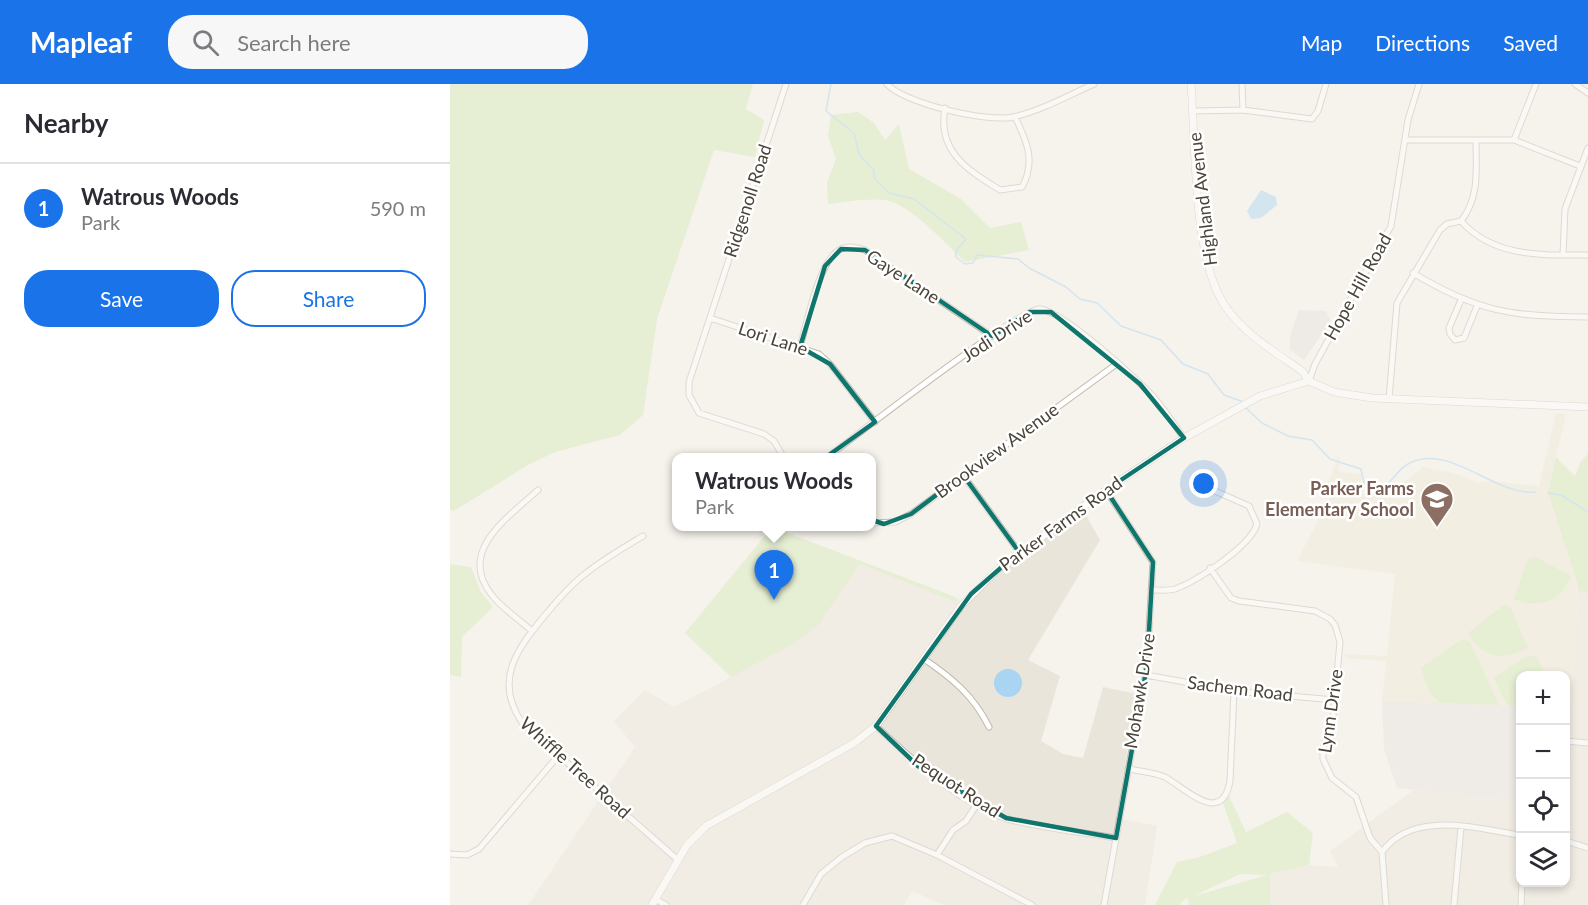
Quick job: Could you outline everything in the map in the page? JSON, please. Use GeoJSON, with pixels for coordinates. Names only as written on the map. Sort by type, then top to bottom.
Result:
{"type":"FeatureCollection","features":[{"type":"Feature","properties":{"kind":"street","name":"Ridgenoll Road"},"geometry":{"type":"LineString","coordinates":[[710,318],[786,84]]}},
{"type":"Feature","properties":{"kind":"street"},"geometry":{"type":"LineString","coordinates":[[887,84],[897,93],[987,118],[1015,117],[1094,84]]}},
{"type":"Feature","properties":{"kind":"street","name":"Highland Avenue"},"geometry":{"type":"LineString","coordinates":[[1191,84],[1202,224],[1217,290],[1231,315],[1302,371],[1310,381]]}},
{"type":"Feature","properties":{"kind":"street"},"geometry":{"type":"LineString","coordinates":[[1242,84],[1243,110]]}},
{"type":"Feature","properties":{"kind":"street"},"geometry":{"type":"LineString","coordinates":[[1193,111],[1243,110],[1312,119],[1318,111],[1326,84]]}},
{"type":"Feature","properties":{"kind":"street","name":"Hope Hill Road"},"geometry":{"type":"LineString","coordinates":[[1310,381],[1315,364],[1386,238],[1393,217],[1405,140],[1419,84]]}},
{"type":"Feature","properties":{"kind":"street"},"geometry":{"type":"LineString","coordinates":[[1514,140],[1536,84]]}},
{"type":"Feature","properties":{"kind":"street"},"geometry":{"type":"LineString","coordinates":[[1575,84],[1588,93]]}},
{"type":"Feature","properties":{"kind":"street"},"geometry":{"type":"LineString","coordinates":[[945,108],[942,123],[948,147],[958,159],[1000,190],[1022,187],[1028,177],[1028,144],[1015,117]]}},
{"type":"Feature","properties":{"kind":"street"},"geometry":{"type":"LineString","coordinates":[[1405,140],[1514,140],[1580,166]]}},
{"type":"Feature","properties":{"kind":"street"},"geometry":{"type":"LineString","coordinates":[[1389,399],[1397,303],[1440,230],[1447,224],[1461,221],[1470,209],[1476,188],[1476,140]]}},
{"type":"Feature","properties":{"kind":"street"},"geometry":{"type":"LineString","coordinates":[[1563,255],[1565,209],[1588,148]]}},
{"type":"Feature","properties":{"kind":"street"},"geometry":{"type":"LineString","coordinates":[[1461,221],[1470,231],[1506,250],[1527,254],[1588,255]]}},
{"type":"Feature","properties":{"kind":"street","name":"Gaye Lane"},"geometry":{"type":"LineString","coordinates":[[800,347],[825,266],[841,249],[851,247],[865,250],[992,336]]}},
{"type":"Feature","properties":{"kind":"street"},"geometry":{"type":"LineString","coordinates":[[1413,273],[1461,300],[1478,306],[1515,314],[1588,316]]}},
{"type":"Feature","properties":{"kind":"street"},"geometry":{"type":"LineString","coordinates":[[1461,300],[1449,328],[1455,340],[1464,338],[1478,306]]}},
{"type":"Feature","properties":{"kind":"street","name":"Jodi Drive"},"geometry":{"type":"LineString","coordinates":[[833,453],[992,336],[1030,312],[1040,309],[1059,318],[1118,363],[1158,402],[1184,438]]}},
{"type":"Feature","properties":{"kind":"street","name":"Lori Lane"},"geometry":{"type":"LineString","coordinates":[[710,318],[819,354],[830,364],[875,422]]}},
{"type":"Feature","properties":{"kind":"street"},"geometry":{"type":"LineString","coordinates":[[710,318],[689,382],[692,404],[699,413],[764,434],[774,441],[781,453]]}},
{"type":"Feature","properties":{"kind":"street","name":"Brookview Avenue"},"geometry":{"type":"LineString","coordinates":[[876,523],[896,522],[911,514],[1118,363]]}},
{"type":"Feature","properties":{"kind":"street"},"geometry":{"type":"LineString","coordinates":[[1310,381],[1334,392],[1389,399],[1588,407]]}},
{"type":"Feature","properties":{"kind":"street","name":"Parker Farms Road"},"geometry":{"type":"LineString","coordinates":[[654,902],[678,860],[694,837],[706,826],[854,743],[876,726],[971,594],[1019,552],[1184,438],[1260,396],[1310,381]]}},
{"type":"Feature","properties":{"kind":"street"},"geometry":{"type":"LineString","coordinates":[[963,475],[1019,552]]}},
{"type":"Feature","properties":{"kind":"street"},"geometry":{"type":"LineString","coordinates":[[532,631],[491,595],[480,571],[479,557],[491,533],[538,489]]}},
{"type":"Feature","properties":{"kind":"street","name":"Mohawk Drive"},"geometry":{"type":"LineString","coordinates":[[1104,905],[1146,675],[1151,590],[1150,555],[1106,490]]}},
{"type":"Feature","properties":{"kind":"street"},"geometry":{"type":"LineString","coordinates":[[1151,590],[1173,589],[1210,568],[1250,539],[1257,524],[1249,506],[1215,491]]}},
{"type":"Feature","properties":{"kind":"street","name":"Whiffle Tree Road"},"geometry":{"type":"LineString","coordinates":[[643,536],[585,574],[532,631],[514,656],[509,676],[511,699],[523,724],[678,860]]}},
{"type":"Feature","properties":{"kind":"street","name":"Lynn Drive"},"geometry":{"type":"LineString","coordinates":[[1210,568],[1231,597],[1239,601],[1315,611],[1330,619],[1340,642],[1333,717],[1323,748],[1327,771],[1356,797],[1370,838],[1382,852]]}},
{"type":"Feature","properties":{"kind":"street"},"geometry":{"type":"LineString","coordinates":[[924,659],[952,678],[971,696],[989,727]]}},
{"type":"Feature","properties":{"kind":"street","name":"Sachem Road"},"geometry":{"type":"LineString","coordinates":[[1146,675],[1234,691],[1335,700]]}},
{"type":"Feature","properties":{"kind":"street"},"geometry":{"type":"LineString","coordinates":[[1128,769],[1162,776],[1201,802],[1212,803],[1223,797],[1230,781],[1234,691]]}},
{"type":"Feature","properties":{"kind":"street","name":"Pequot Road"},"geometry":{"type":"LineString","coordinates":[[876,726],[918,766],[977,804],[1006,818],[1116,838]]}},
{"type":"Feature","properties":{"kind":"street"},"geometry":{"type":"LineString","coordinates":[[1570,741],[1588,743]]}},
{"type":"Feature","properties":{"kind":"street"},"geometry":{"type":"LineString","coordinates":[[450,854],[467,855],[479,849],[558,756]]}},
{"type":"Feature","properties":{"kind":"street"},"geometry":{"type":"LineString","coordinates":[[937,855],[953,830],[966,821],[977,804]]}},
{"type":"Feature","properties":{"kind":"street"},"geometry":{"type":"LineString","coordinates":[[1386,905],[1382,852],[1399,836],[1431,825],[1516,834]]}},
{"type":"Feature","properties":{"kind":"street"},"geometry":{"type":"LineString","coordinates":[[1454,905],[1461,827]]}},
{"type":"Feature","properties":{"kind":"street"},"geometry":{"type":"LineString","coordinates":[[803,905],[821,874],[842,857],[878,838],[892,836],[937,855],[1032,905]]}},
{"type":"Feature","properties":{"kind":"street"},"geometry":{"type":"LineString","coordinates":[[1570,842],[1588,848]]}},
{"type":"Feature","properties":{"kind":"street"},"geometry":{"type":"LineString","coordinates":[[1521,905],[1522,887]]}},
{"type":"Feature","properties":{"kind":"street"},"geometry":{"type":"LineString","coordinates":[[654,902],[666,905]]}},
{"type":"Feature","properties":{"kind":"highlighted area"},"geometry":{"type":"Polygon","coordinates":[[[841,249],[865,250],[992,336],[1030,312],[1051,312],[1140,384],[1184,438],[1106,490],[1153,562],[1147,666],[1116,838],[1006,818],[918,766],[876,726],[971,594],[1019,552],[963,475],[911,514],[884,524],[817,502],[797,478],[875,422],[830,364],[800,347],[825,266],[841,249]]]}},
{"type":"Feature","properties":{"kind":"shaded area"},"geometry":{"type":"Polygon","coordinates":[[[1299,310],[1326,311],[1331,321],[1304,360],[1290,350],[1290,336],[1299,310]]]}},
{"type":"Feature","properties":{"kind":"shaded area","name":"Parker Farms Elementary School"},"geometry":{"type":"Polygon","coordinates":[[[1556,413],[1566,414],[1548,493],[1578,585],[1572,708],[1570,708],[1570,671],[1516,671],[1516,706],[1382,701],[1386,661],[1345,658],[1345,654],[1387,656],[1395,574],[1297,561],[1333,492],[1326,488],[1338,457],[1340,458],[1338,471],[1362,475],[1359,495],[1404,482],[1423,467],[1454,473],[1479,483],[1489,481],[1539,486],[1556,413]]]}},
{"type":"Feature","properties":{"kind":"shaded area"},"geometry":{"type":"Polygon","coordinates":[[[1084,512],[1100,540],[1028,660],[1060,676],[1041,741],[1063,754],[1083,758],[1103,687],[1137,694],[1116,818],[1157,826],[1145,905],[945,905],[912,891],[904,905],[528,905],[635,747],[614,721],[645,690],[674,707],[792,645],[818,624],[860,564],[955,602],[958,598],[967,603],[988,580],[1050,533],[1084,512]]]}},
{"type":"Feature","properties":{"kind":"shaded area"},"geometry":{"type":"Polygon","coordinates":[[[1578,591],[1588,593],[1588,739],[1570,738],[1578,591]]]}},
{"type":"Feature","properties":{"kind":"shaded area"},"geometry":{"type":"Polygon","coordinates":[[[1382,701],[1516,706],[1516,801],[1397,788],[1384,749],[1382,701]]]}},
{"type":"Feature","properties":{"kind":"shaded area"},"geometry":{"type":"Polygon","coordinates":[[[1570,708],[1572,708],[1571,799],[1570,708]]]}},
{"type":"Feature","properties":{"kind":"shaded area"},"geometry":{"type":"Polygon","coordinates":[[[1572,745],[1588,746],[1588,905],[1270,905],[1270,874],[1309,865],[1338,867],[1330,851],[1414,790],[1516,801],[1516,887],[1570,887],[1572,745]]]}},
{"type":"Feature","properties":{"kind":"green space"},"geometry":{"type":"Polygon","coordinates":[[[450,84],[753,84],[746,109],[764,120],[755,157],[714,150],[657,319],[643,415],[620,435],[555,452],[528,465],[454,511],[450,510],[450,84]]]}},
{"type":"Feature","properties":{"kind":"green space"},"geometry":{"type":"Polygon","coordinates":[[[858,112],[874,123],[885,140],[899,124],[909,169],[961,199],[990,228],[1021,222],[1029,250],[965,262],[921,220],[893,202],[870,199],[828,204],[827,182],[836,159],[828,136],[831,115],[858,112]]]}},
{"type":"Feature","properties":{"kind":"green space"},"geometry":{"type":"Polygon","coordinates":[[[1588,454],[1588,593],[1578,591],[1548,493],[1556,457],[1575,476],[1581,461],[1588,454]]]}},
{"type":"Feature","properties":{"kind":"green space"},"geometry":{"type":"Polygon","coordinates":[[[769,531],[782,531],[958,598],[955,602],[860,564],[818,625],[792,645],[731,677],[685,633],[769,531]]]}},
{"type":"Feature","properties":{"kind":"green space"},"geometry":{"type":"Polygon","coordinates":[[[1535,557],[1571,576],[1567,585],[1562,592],[1548,601],[1532,603],[1514,599],[1528,559],[1535,557]]]}},
{"type":"Feature","properties":{"kind":"green space"},"geometry":{"type":"Polygon","coordinates":[[[450,564],[471,567],[481,592],[493,607],[462,637],[461,677],[450,675],[450,564]]]}},
{"type":"Feature","properties":{"kind":"green space"},"geometry":{"type":"Polygon","coordinates":[[[1504,605],[1510,607],[1528,648],[1502,656],[1487,653],[1474,642],[1468,633],[1504,605]]]}},
{"type":"Feature","properties":{"kind":"green space"},"geometry":{"type":"Polygon","coordinates":[[[1462,639],[1470,642],[1499,705],[1440,703],[1429,691],[1421,668],[1462,639]]]}},
{"type":"Feature","properties":{"kind":"green space"},"geometry":{"type":"Polygon","coordinates":[[[1525,657],[1538,658],[1543,671],[1516,671],[1516,706],[1507,705],[1494,678],[1525,657]]]}},
{"type":"Feature","properties":{"kind":"green space"},"geometry":{"type":"Polygon","coordinates":[[[1226,790],[1246,832],[1287,812],[1313,833],[1309,865],[1270,874],[1270,905],[1189,905],[1188,898],[1181,902],[1181,905],[1155,905],[1177,862],[1200,857],[1237,843],[1220,795],[1226,790]],[[1240,874],[1194,896],[1267,875],[1240,874]]]}},
{"type":"Feature","properties":{"kind":"water"},"geometry":{"type":"Polygon","coordinates":[[[1261,190],[1276,197],[1277,205],[1261,218],[1251,219],[1247,211],[1261,190]]]}},
{"type":"Feature","properties":{"kind":"water"},"geometry":{"type":"Polygon","coordinates":[[[1008,669],[1018,673],[1022,683],[1018,693],[1008,697],[998,693],[994,683],[998,673],[1008,669]]]}},
{"type":"Feature","properties":{"kind":"waterway"},"geometry":{"type":"LineString","coordinates":[[831,84],[826,111],[854,133],[859,154],[874,170],[874,178],[889,193],[914,199],[966,239],[956,251],[956,257],[965,264],[973,263],[977,255],[1018,259],[1029,268],[1066,287],[1080,299],[1097,303],[1121,326],[1161,340],[1183,364],[1208,374],[1224,395],[1241,401]]}},
{"type":"Feature","properties":{"kind":"waterway"},"geometry":{"type":"LineString","coordinates":[[1246,408],[1262,423],[1288,436],[1312,440],[1330,459],[1361,469],[1364,483],[1372,488],[1385,487],[1408,464],[1423,459],[1439,459],[1504,486],[1520,491],[1536,492]]}},
{"type":"Feature","properties":{"kind":"waterway"},"geometry":{"type":"LineString","coordinates":[[1548,493],[1561,495],[1588,512]]}},
{"type":"Feature","properties":{"kind":"place","name":"Parker Farms Elementary School"},"geometry":{"type":"Point","coordinates":[1437,528]}},
{"type":"Feature","properties":{"kind":"place","name":"Watrous Woods"},"geometry":{"type":"Point","coordinates":[774,600]}}]}
